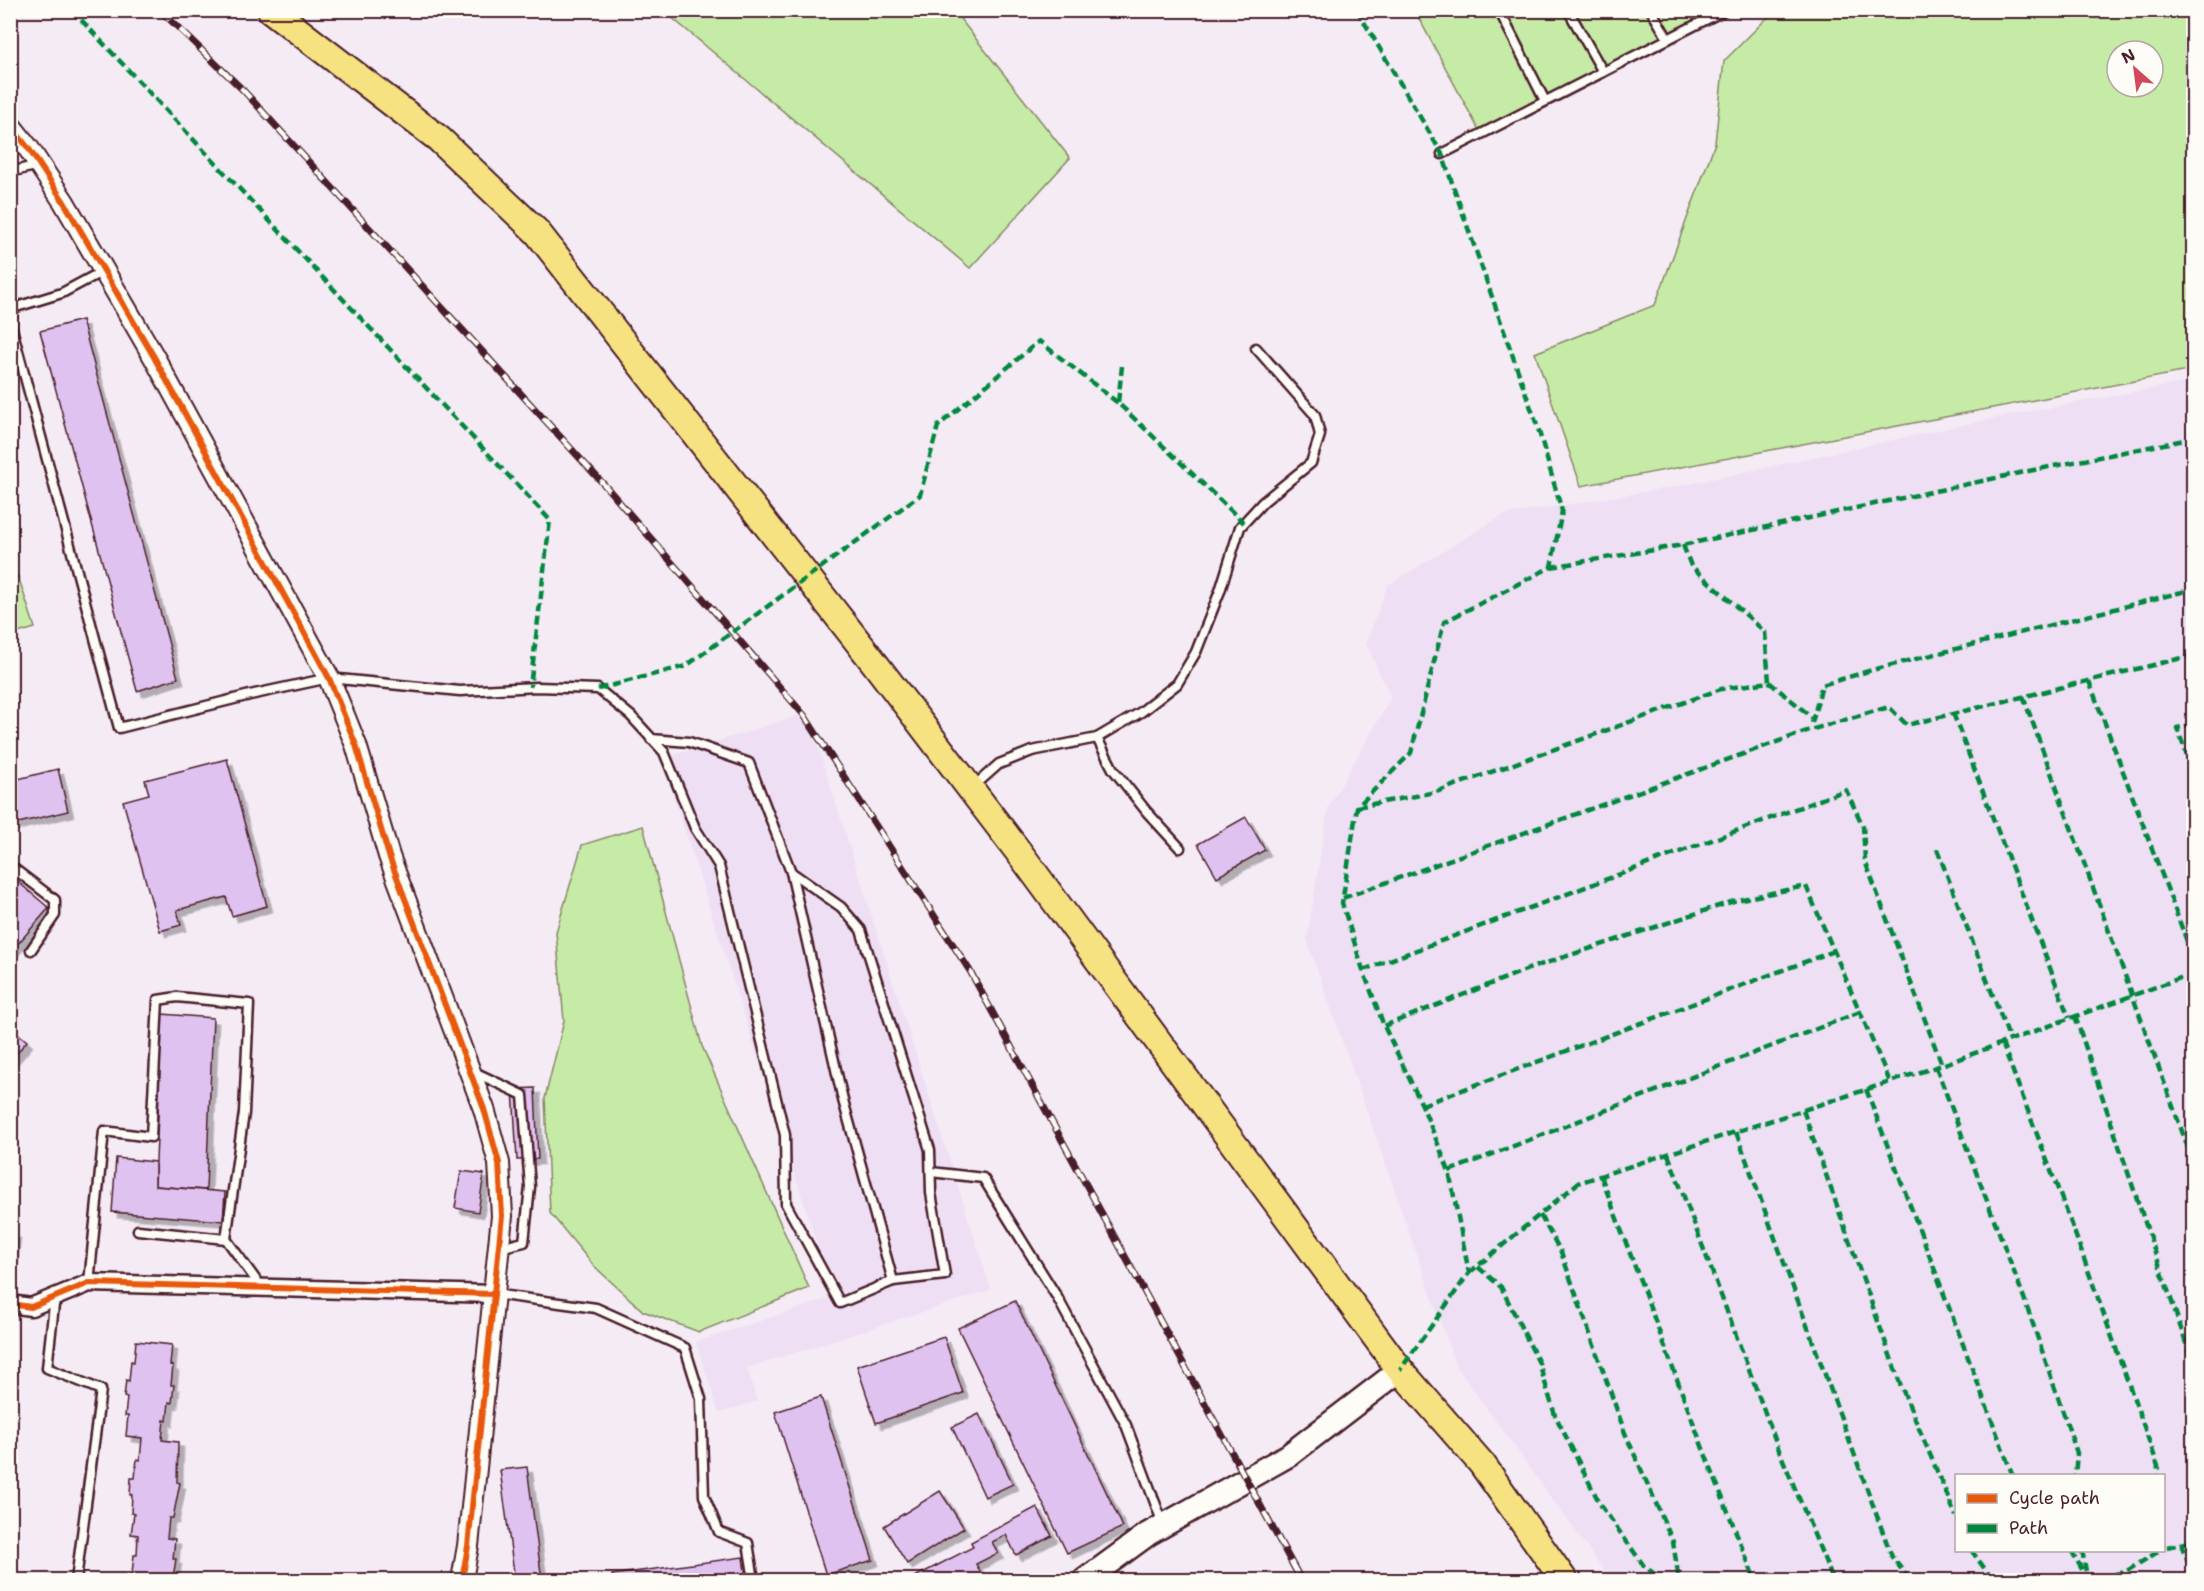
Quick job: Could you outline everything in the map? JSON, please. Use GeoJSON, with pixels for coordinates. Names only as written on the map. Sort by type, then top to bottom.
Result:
{"type":"FeatureCollection","features":[{"type":"Feature","properties":{"kind":"main road"},"geometry":{"type":"LineString","coordinates":[[271,10],[439,139],[537,232],[971,789],[1400,1370],[1482,1464],[1564,1581]]}},
{"type":"Feature","properties":{"kind":"main road"},"geometry":{"type":"LineString","coordinates":[[1084,1581],[1148,1534],[1289,1455],[1400,1370]]}},
{"type":"Feature","properties":{"kind":"street"},"geometry":{"type":"LineString","coordinates":[[10,125],[40,165],[160,368],[329,678],[357,745],[389,856],[484,1109],[499,1163],[502,1216],[468,1546],[462,1581]]}},
{"type":"Feature","properties":{"kind":"street"},"geometry":{"type":"LineString","coordinates":[[10,1304],[31,1307],[89,1282],[494,1294]]}},
{"type":"Feature","properties":{"kind":"lane"},"geometry":{"type":"LineString","coordinates":[[1498,10],[1545,101]]}},
{"type":"Feature","properties":{"kind":"lane"},"geometry":{"type":"LineString","coordinates":[[1568,10],[1603,72]]}},
{"type":"Feature","properties":{"kind":"lane"},"geometry":{"type":"LineString","coordinates":[[1651,10],[1668,39]]}},
{"type":"Feature","properties":{"kind":"lane"},"geometry":{"type":"LineString","coordinates":[[1443,154],[1725,10]]}},
{"type":"Feature","properties":{"kind":"lane"},"geometry":{"type":"LineString","coordinates":[[10,172],[40,165]]}},
{"type":"Feature","properties":{"kind":"lane"},"geometry":{"type":"LineString","coordinates":[[104,271],[62,293],[13,308],[10,325],[118,728],[329,678],[460,692],[537,687],[598,689],[631,716],[664,752],[695,828],[718,866],[784,1135],[786,1204],[840,1303],[893,1281],[945,1275],[931,1193],[930,1150],[861,930],[841,907],[791,872]]}},
{"type":"Feature","properties":{"kind":"lane"},"geometry":{"type":"LineString","coordinates":[[971,789],[999,764],[1032,751],[1097,738],[1141,712],[1177,684],[1196,652],[1220,591],[1240,527],[1263,502],[1311,463],[1320,435],[1315,415],[1256,348]]}},
{"type":"Feature","properties":{"kind":"lane"},"geometry":{"type":"LineString","coordinates":[[1097,738],[1113,770],[1180,849]]}},
{"type":"Feature","properties":{"kind":"lane"},"geometry":{"type":"LineString","coordinates":[[651,739],[689,742],[749,762],[791,872],[843,1100],[893,1281]]}},
{"type":"Feature","properties":{"kind":"lane"},"geometry":{"type":"LineString","coordinates":[[10,871],[13,868],[55,900],[55,915],[31,950]]}},
{"type":"Feature","properties":{"kind":"lane"},"geometry":{"type":"LineString","coordinates":[[89,1282],[104,1131],[151,1137],[158,1000],[177,998],[249,1004],[244,1113],[226,1239],[261,1287]]}},
{"type":"Feature","properties":{"kind":"lane"},"geometry":{"type":"LineString","coordinates":[[469,1070],[523,1095],[530,1187],[524,1242],[498,1248]]}},
{"type":"Feature","properties":{"kind":"lane"},"geometry":{"type":"LineString","coordinates":[[931,1172],[983,1178],[1057,1297],[1126,1425],[1163,1526]]}},
{"type":"Feature","properties":{"kind":"lane"},"geometry":{"type":"LineString","coordinates":[[138,1230],[226,1239]]}},
{"type":"Feature","properties":{"kind":"lane"},"geometry":{"type":"LineString","coordinates":[[494,1294],[596,1308],[685,1348],[701,1399],[704,1496],[719,1532],[748,1543],[754,1581]]}},
{"type":"Feature","properties":{"kind":"lane"},"geometry":{"type":"LineString","coordinates":[[55,1296],[46,1368],[101,1390],[76,1581]]}},
{"type":"Feature","properties":{"kind":"shaded area"},"geometry":{"type":"Polygon","coordinates":[[[2193,381],[2193,1580],[1611,1580],[1456,1366],[1307,940],[1328,808],[1391,698],[1366,643],[1388,585],[1504,515],[1675,487],[2005,416],[2193,381]]]}},
{"type":"Feature","properties":{"kind":"shaded area"},"geometry":{"type":"Polygon","coordinates":[[[807,713],[991,1290],[747,1368],[757,1401],[719,1413],[696,1342],[834,1297],[662,759],[807,713]]]}},
{"type":"Feature","properties":{"kind":"green space"},"geometry":{"type":"Polygon","coordinates":[[[1775,10],[2193,11],[2193,370],[1581,486],[1535,353],[1655,305],[1715,143],[1724,61],[1775,10]]]}},
{"type":"Feature","properties":{"kind":"green space"},"geometry":{"type":"Polygon","coordinates":[[[664,11],[954,11],[1070,158],[970,268],[664,11]]]}},
{"type":"Feature","properties":{"kind":"green space"},"geometry":{"type":"Polygon","coordinates":[[[1415,11],[1711,11],[1480,132],[1415,11]]]}},
{"type":"Feature","properties":{"kind":"green space"},"geometry":{"type":"Polygon","coordinates":[[[18,576],[35,628],[11,635],[11,578],[18,576]]]}},
{"type":"Feature","properties":{"kind":"green space"},"geometry":{"type":"Polygon","coordinates":[[[643,826],[702,1046],[809,1288],[699,1332],[643,1311],[594,1266],[550,1213],[545,1098],[564,1021],[556,932],[582,845],[643,826]]]}},
{"type":"Feature","properties":{"kind":"building"},"geometry":{"type":"Polygon","coordinates":[[[82,320],[178,678],[137,691],[40,331],[82,320]]]}},
{"type":"Feature","properties":{"kind":"building"},"geometry":{"type":"Polygon","coordinates":[[[227,759],[267,906],[232,916],[226,897],[177,910],[181,925],[160,931],[123,801],[149,794],[145,780],[227,759]]]}},
{"type":"Feature","properties":{"kind":"building"},"geometry":{"type":"Polygon","coordinates":[[[58,769],[68,811],[10,825],[10,781],[58,769]]]}},
{"type":"Feature","properties":{"kind":"building"},"geometry":{"type":"Polygon","coordinates":[[[1246,817],[1265,850],[1217,877],[1198,844],[1246,817]]]}},
{"type":"Feature","properties":{"kind":"building"},"geometry":{"type":"Polygon","coordinates":[[[17,881],[49,908],[10,953],[10,888],[17,881]]]}},
{"type":"Feature","properties":{"kind":"building"},"geometry":{"type":"Polygon","coordinates":[[[162,1014],[213,1018],[206,1190],[155,1186],[162,1014]]]}},
{"type":"Feature","properties":{"kind":"building"},"geometry":{"type":"Polygon","coordinates":[[[10,1027],[27,1041],[10,1061],[10,1027]]]}},
{"type":"Feature","properties":{"kind":"building"},"geometry":{"type":"Polygon","coordinates":[[[535,1088],[538,1159],[517,1160],[513,1089],[535,1088]]]}},
{"type":"Feature","properties":{"kind":"building"},"geometry":{"type":"Polygon","coordinates":[[[116,1158],[155,1162],[155,1186],[225,1192],[223,1221],[112,1212],[116,1158]]]}},
{"type":"Feature","properties":{"kind":"building"},"geometry":{"type":"Polygon","coordinates":[[[461,1171],[484,1174],[478,1212],[455,1208],[461,1171]]]}},
{"type":"Feature","properties":{"kind":"building"},"geometry":{"type":"Polygon","coordinates":[[[10,1233],[15,1233],[12,1261],[10,1261],[10,1233]]]}},
{"type":"Feature","properties":{"kind":"building"},"geometry":{"type":"Polygon","coordinates":[[[1015,1301],[1123,1527],[1067,1553],[958,1328],[1015,1301]]]}},
{"type":"Feature","properties":{"kind":"building"},"geometry":{"type":"Polygon","coordinates":[[[944,1337],[963,1393],[876,1423],[857,1366],[944,1337]]]}},
{"type":"Feature","properties":{"kind":"building"},"geometry":{"type":"Polygon","coordinates":[[[136,1341],[172,1345],[171,1385],[174,1385],[167,1421],[164,1420],[162,1440],[178,1442],[177,1482],[180,1483],[173,1518],[169,1518],[167,1538],[175,1539],[173,1559],[176,1559],[173,1578],[176,1580],[128,1580],[128,1574],[132,1574],[134,1555],[137,1555],[138,1535],[131,1534],[134,1514],[131,1513],[131,1478],[135,1478],[137,1459],[140,1460],[142,1438],[126,1436],[128,1416],[125,1416],[127,1398],[124,1397],[126,1380],[129,1381],[131,1361],[134,1362],[136,1341]]]}},
{"type":"Feature","properties":{"kind":"building"},"geometry":{"type":"Polygon","coordinates":[[[821,1397],[873,1560],[826,1575],[775,1412],[821,1397]]]}},
{"type":"Feature","properties":{"kind":"building"},"geometry":{"type":"Polygon","coordinates":[[[979,1414],[1013,1484],[985,1497],[952,1427],[979,1414]]]}},
{"type":"Feature","properties":{"kind":"building"},"geometry":{"type":"Polygon","coordinates":[[[527,1467],[542,1580],[515,1580],[500,1470],[527,1467]]]}},
{"type":"Feature","properties":{"kind":"building"},"geometry":{"type":"Polygon","coordinates":[[[940,1491],[964,1528],[907,1564],[884,1526],[940,1491]]]}},
{"type":"Feature","properties":{"kind":"building"},"geometry":{"type":"Polygon","coordinates":[[[1037,1507],[1052,1536],[1016,1555],[1006,1535],[992,1542],[998,1553],[976,1564],[985,1580],[909,1580],[973,1547],[971,1542],[1037,1507]]]}},
{"type":"Feature","properties":{"kind":"building"},"geometry":{"type":"Polygon","coordinates":[[[743,1557],[746,1580],[613,1580],[612,1575],[743,1557]]]}},
{"type":"Feature","properties":{"kind":"railway"},"geometry":{"type":"LineString","coordinates":[[160,10],[243,90],[608,489],[804,715],[970,971],[1301,1580]]}},
{"type":"Feature","properties":{"kind":"marked path"},"geometry":{"type":"LineString","coordinates":[[72,10],[550,520],[530,687]]}},
{"type":"Feature","properties":{"kind":"marked path"},"geometry":{"type":"LineString","coordinates":[[1357,10],[1442,154],[1538,428],[1562,511],[1551,567],[1444,622],[1411,753],[1357,807],[1342,903],[1384,1026],[1422,1105],[1449,1171],[1469,1273],[1400,1370]]}},
{"type":"Feature","properties":{"kind":"marked path"},"geometry":{"type":"LineString","coordinates":[[598,689],[686,666],[920,495],[938,426],[1039,341],[1118,403]]}},
{"type":"Feature","properties":{"kind":"marked path"},"geometry":{"type":"LineString","coordinates":[[1122,366],[1118,403],[1244,523]]}},
{"type":"Feature","properties":{"kind":"marked path"},"geometry":{"type":"LineString","coordinates":[[1551,567],[1683,545],[2194,438]]}},
{"type":"Feature","properties":{"kind":"marked path"},"geometry":{"type":"LineString","coordinates":[[1683,545],[1691,566],[1765,632],[1769,682]]}},
{"type":"Feature","properties":{"kind":"marked path"},"geometry":{"type":"LineString","coordinates":[[1812,723],[1822,685],[1872,670],[2194,589]]}},
{"type":"Feature","properties":{"kind":"marked path"},"geometry":{"type":"LineString","coordinates":[[1343,898],[1810,730],[1889,707],[1907,725],[2194,655]]}},
{"type":"Feature","properties":{"kind":"marked path"},"geometry":{"type":"LineString","coordinates":[[2089,681],[2194,960]]}},
{"type":"Feature","properties":{"kind":"marked path"},"geometry":{"type":"LineString","coordinates":[[1357,807],[1436,792],[1721,689],[1769,682],[1813,718]]}},
{"type":"Feature","properties":{"kind":"marked path"},"geometry":{"type":"LineString","coordinates":[[2023,696],[2194,1164]]}},
{"type":"Feature","properties":{"kind":"marked path"},"geometry":{"type":"LineString","coordinates":[[1953,713],[2069,1018]]}},
{"type":"Feature","properties":{"kind":"marked path"},"geometry":{"type":"LineString","coordinates":[[2194,724],[2177,728],[2194,774]]}},
{"type":"Feature","properties":{"kind":"marked path"},"geometry":{"type":"LineString","coordinates":[[1363,970],[1846,790],[1863,826],[1865,861],[1942,1065]]}},
{"type":"Feature","properties":{"kind":"marked path"},"geometry":{"type":"LineString","coordinates":[[1937,849],[2010,1040]]}},
{"type":"Feature","properties":{"kind":"marked path"},"geometry":{"type":"LineString","coordinates":[[1384,1026],[1531,968],[1737,900],[1806,886],[1890,1082]]}},
{"type":"Feature","properties":{"kind":"marked path"},"geometry":{"type":"LineString","coordinates":[[1422,1105],[1834,951]]}},
{"type":"Feature","properties":{"kind":"marked path"},"geometry":{"type":"LineString","coordinates":[[1469,1273],[1578,1183],[1942,1065],[2194,973]]}},
{"type":"Feature","properties":{"kind":"marked path"},"geometry":{"type":"LineString","coordinates":[[1449,1171],[1860,1012]]}},
{"type":"Feature","properties":{"kind":"marked path"},"geometry":{"type":"LineString","coordinates":[[2075,1016],[2194,1367]]}},
{"type":"Feature","properties":{"kind":"marked path"},"geometry":{"type":"LineString","coordinates":[[2002,1043],[2074,1231],[2158,1466],[2157,1474]]}},
{"type":"Feature","properties":{"kind":"marked path"},"geometry":{"type":"LineString","coordinates":[[1936,1067],[2024,1298],[2077,1453],[2075,1474]]}},
{"type":"Feature","properties":{"kind":"marked path"},"geometry":{"type":"LineString","coordinates":[[1866,1089],[2012,1474]]}},
{"type":"Feature","properties":{"kind":"marked path"},"geometry":{"type":"LineString","coordinates":[[1803,1110],[1901,1386],[1955,1514]]}},
{"type":"Feature","properties":{"kind":"marked path"},"geometry":{"type":"LineString","coordinates":[[1736,1132],[1892,1557],[1910,1580]]}},
{"type":"Feature","properties":{"kind":"marked path"},"geometry":{"type":"LineString","coordinates":[[1668,1154],[1779,1450],[1833,1580]]}},
{"type":"Feature","properties":{"kind":"marked path"},"geometry":{"type":"LineString","coordinates":[[1601,1176],[1755,1580]]}},
{"type":"Feature","properties":{"kind":"marked path"},"geometry":{"type":"LineString","coordinates":[[1540,1215],[1561,1252],[1625,1433],[1673,1542],[1679,1580]]}},
{"type":"Feature","properties":{"kind":"marked path"},"geometry":{"type":"LineString","coordinates":[[1478,1267],[1501,1287],[1539,1363],[1555,1415],[1600,1504],[1644,1566],[1663,1580]]}},
{"type":"Feature","properties":{"kind":"marked path"},"geometry":{"type":"LineString","coordinates":[[2167,1547],[2194,1541]]}},
{"type":"Feature","properties":{"kind":"marked path"},"geometry":{"type":"LineString","coordinates":[[2181,1544],[2194,1578]]}},
{"type":"Feature","properties":{"kind":"marked path"},"geometry":{"type":"LineString","coordinates":[[1972,1552],[1993,1580]]}},
{"type":"Feature","properties":{"kind":"marked path"},"geometry":{"type":"LineString","coordinates":[[2072,1552],[2088,1580],[2086,1580]]}},
{"type":"Feature","properties":{"kind":"marked path"},"geometry":{"type":"LineString","coordinates":[[2082,1552],[2086,1571]]}},
{"type":"Feature","properties":{"kind":"marked path"},"geometry":{"type":"LineString","coordinates":[[2088,1580],[2125,1572],[2158,1552]]}},
{"type":"Feature","properties":{"kind":"cycle path"},"geometry":{"type":"LineString","coordinates":[[10,125],[64,202],[154,357],[329,678],[356,745],[389,856],[484,1109],[499,1163],[502,1216],[468,1546],[462,1580]]}},
{"type":"Feature","properties":{"kind":"cycle path"},"geometry":{"type":"LineString","coordinates":[[10,1304],[31,1307],[89,1283],[494,1294]]}}]}
